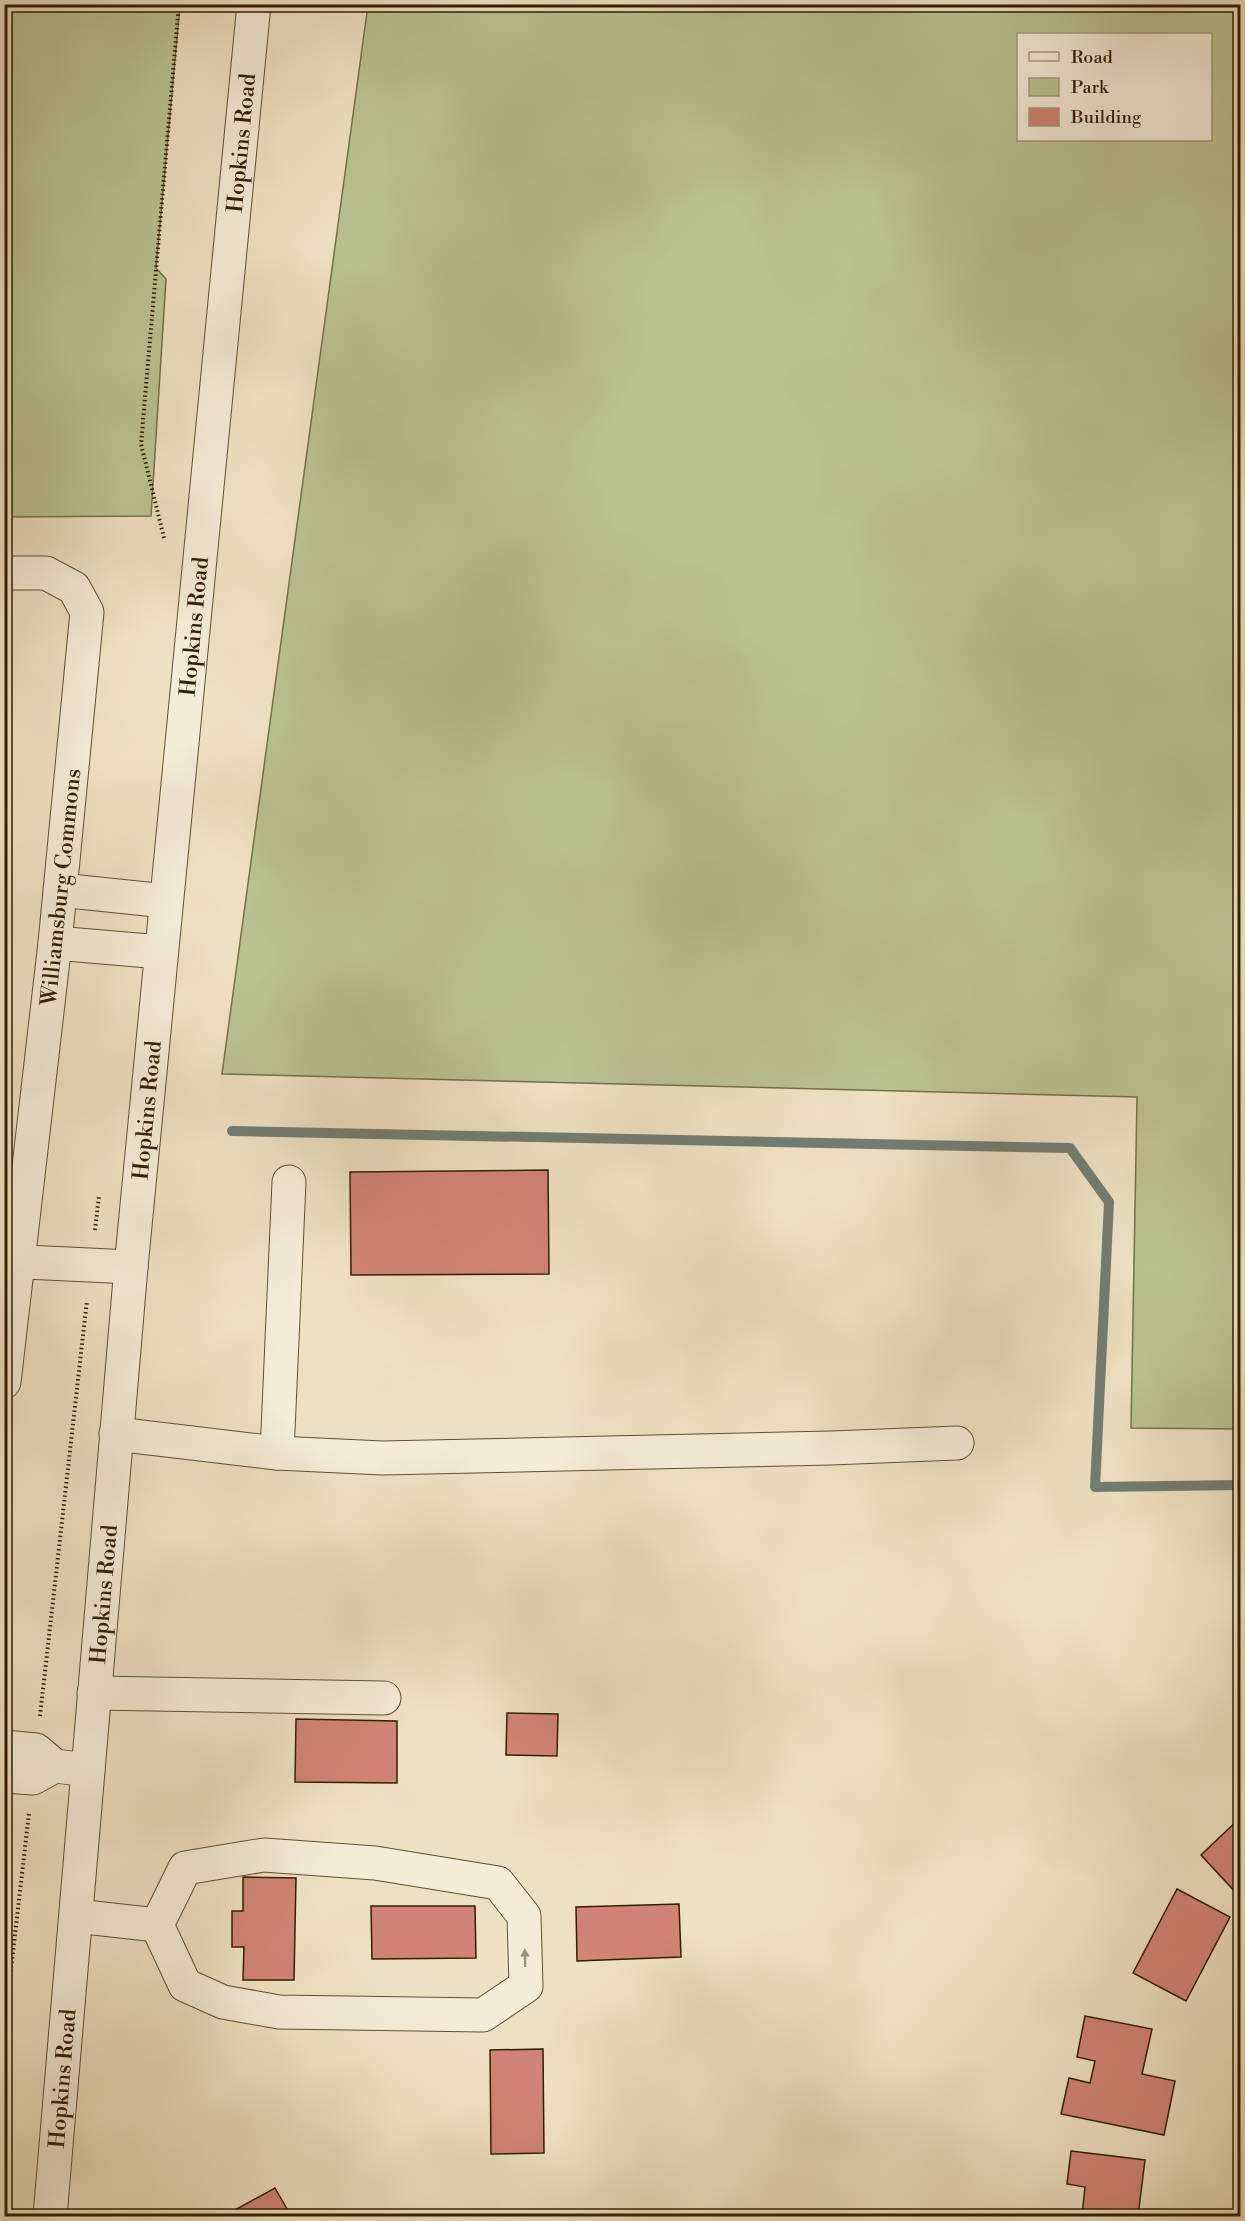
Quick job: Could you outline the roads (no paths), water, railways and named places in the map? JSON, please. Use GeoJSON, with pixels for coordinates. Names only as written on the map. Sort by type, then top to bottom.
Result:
{"type":"FeatureCollection","features":[{"type":"Feature","properties":{"kind":"street","name":"Hopkins Road"},"geometry":{"type":"LineString","coordinates":[[50,2217],[131,1268],[254,4]]}},
{"type":"Feature","properties":{"kind":"street","name":"Williamsburg Commons"},"geometry":{"type":"LineString","coordinates":[[4,573],[46,573],[74,588],[87,612],[55,943],[12,1262],[4,1382]]}},
{"type":"Feature","properties":{"kind":"street"},"geometry":{"type":"LineString","coordinates":[[60,890],[166,901]]}},
{"type":"Feature","properties":{"kind":"street"},"geometry":{"type":"LineString","coordinates":[[55,943],[161,952]]}},
{"type":"Feature","properties":{"kind":"street"},"geometry":{"type":"LineString","coordinates":[[277,1453],[289,1182]]}},
{"type":"Feature","properties":{"kind":"street"},"geometry":{"type":"LineString","coordinates":[[12,1262],[131,1268]]}},
{"type":"Feature","properties":{"kind":"street"},"geometry":{"type":"LineString","coordinates":[[116,1434],[277,1453],[381,1458],[957,1443]]}},
{"type":"Feature","properties":{"kind":"street"},"geometry":{"type":"LineString","coordinates":[[94,1693],[384,1698]]}},
{"type":"Feature","properties":{"kind":"street"},"geometry":{"type":"LineString","coordinates":[[27,1763],[88,1770]]}},
{"type":"Feature","properties":{"kind":"street"},"geometry":{"type":"LineString","coordinates":[[264,1855],[375,1863],[498,1883],[524,1916],[525,1986],[483,2015],[279,2012],[222,2002],[185,1985],[157,1925],[185,1868],[264,1855]]}},
{"type":"Feature","properties":{"kind":"street"},"geometry":{"type":"LineString","coordinates":[[76,1916],[157,1925]]}},
{"type":"Feature","properties":{"kind":"waterway"},"geometry":{"type":"LineString","coordinates":[[232,1131],[1070,1148],[1109,1202],[1095,1487],[1240,1485]]}}]}
